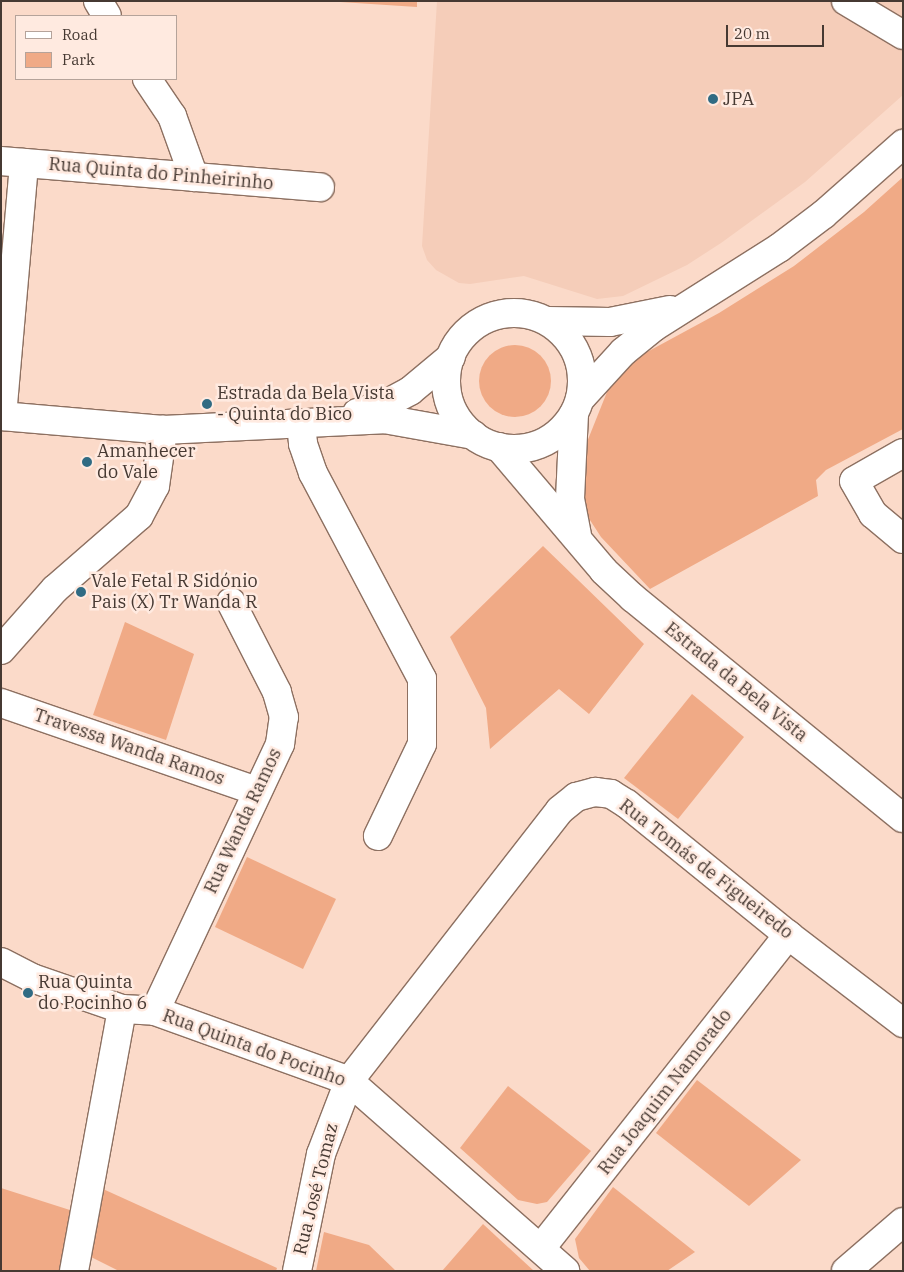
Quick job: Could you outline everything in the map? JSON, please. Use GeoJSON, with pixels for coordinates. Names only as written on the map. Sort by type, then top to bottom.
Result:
{"type":"FeatureCollection","features":[{"type":"Feature","properties":{"kind":"street"},"geometry":{"type":"LineString","coordinates":[[98,1],[106,15]]}},
{"type":"Feature","properties":{"kind":"street"},"geometry":{"type":"LineString","coordinates":[[846,1],[903,35]]}},
{"type":"Feature","properties":{"kind":"street"},"geometry":{"type":"LineString","coordinates":[[149,80],[172,116],[194,177]]}},
{"type":"Feature","properties":{"kind":"street"},"geometry":{"type":"LineString","coordinates":[[13,162],[2,416],[164,430],[384,419],[474,436],[498,447],[520,449],[542,443],[560,431],[577,407],[623,352],[688,305],[732,281],[779,248],[824,214],[903,144]]}},
{"type":"Feature","properties":{"kind":"street","name":"Rua Quinta do Pinheirinho"},"geometry":{"type":"LineString","coordinates":[[13,162],[320,188]]}},
{"type":"Feature","properties":{"kind":"street"},"geometry":{"type":"LineString","coordinates":[[548,322],[610,322],[688,305]]}},
{"type":"Feature","properties":{"kind":"street"},"geometry":{"type":"LineString","coordinates":[[328,421],[382,406],[432,376],[450,357],[462,336],[480,321],[503,313],[526,313],[548,322],[566,336],[577,354],[582,376],[577,407],[570,499],[578,538]]}},
{"type":"Feature","properties":{"kind":"street"},"geometry":{"type":"LineString","coordinates":[[450,357],[446,378],[449,400],[458,420],[474,436]]}},
{"type":"Feature","properties":{"kind":"street"},"geometry":{"type":"LineString","coordinates":[[301,424],[303,444],[313,473],[422,679],[422,744],[378,836]]}},
{"type":"Feature","properties":{"kind":"street"},"geometry":{"type":"LineString","coordinates":[[1,650],[55,589],[139,516],[155,486],[164,430]]}},
{"type":"Feature","properties":{"kind":"street","name":"Estrada da Bela Vista"},"geometry":{"type":"LineString","coordinates":[[498,447],[578,538],[604,571],[633,598],[903,818]]}},
{"type":"Feature","properties":{"kind":"street"},"geometry":{"type":"LineString","coordinates":[[903,453],[854,481],[873,514],[903,539]]}},
{"type":"Feature","properties":{"kind":"street","name":"Rua Wanda Ramos"},"geometry":{"type":"LineString","coordinates":[[155,1011],[256,791],[280,744],[284,717],[277,692],[231,602]]}},
{"type":"Feature","properties":{"kind":"street","name":"Travessa Wanda Ramos"},"geometry":{"type":"LineString","coordinates":[[1,704],[256,791]]}},
{"type":"Feature","properties":{"kind":"street","name":"Rua Tomás de Figueiredo"},"geometry":{"type":"LineString","coordinates":[[349,1081],[560,810],[576,797],[595,792],[611,794],[627,804],[788,935],[903,1023]]}},
{"type":"Feature","properties":{"kind":"street","name":"Rua Joaquim Namorado"},"geometry":{"type":"LineString","coordinates":[[541,1248],[788,935]]}},
{"type":"Feature","properties":{"kind":"street","name":"Rua Quinta do Pocinho"},"geometry":{"type":"LineString","coordinates":[[1,962],[32,978],[122,1009],[155,1011],[349,1081],[565,1271]]}},
{"type":"Feature","properties":{"kind":"street"},"geometry":{"type":"LineString","coordinates":[[74,1271],[122,1009]]}},
{"type":"Feature","properties":{"kind":"street","name":"Rua José Tomaz"},"geometry":{"type":"LineString","coordinates":[[297,1271],[321,1154],[349,1081]]}},
{"type":"Feature","properties":{"kind":"street"},"geometry":{"type":"LineString","coordinates":[[846,1271],[903,1222]]}},
{"type":"Feature","properties":{"kind":"shaded area"},"geometry":{"type":"Polygon","coordinates":[[[437,1],[903,1],[903,95],[805,182],[721,243],[687,265],[623,296],[597,299],[524,276],[470,284],[459,283],[436,270],[427,260],[422,246],[437,1]]]}},
{"type":"Feature","properties":{"kind":"green space"},"geometry":{"type":"Polygon","coordinates":[[[325,1],[417,1],[417,7],[325,1]]]}},
{"type":"Feature","properties":{"kind":"green space"},"geometry":{"type":"Polygon","coordinates":[[[903,177],[903,429],[826,470],[816,480],[818,496],[650,589],[601,537],[588,517],[582,500],[583,452],[609,387],[636,358],[719,313],[794,266],[864,212],[903,177]]]}},
{"type":"Feature","properties":{"kind":"green space"},"geometry":{"type":"Polygon","coordinates":[[[515,345],[535,351],[545,361],[551,381],[545,401],[535,411],[515,417],[495,411],[485,401],[479,381],[485,361],[495,351],[515,345]]]}},
{"type":"Feature","properties":{"kind":"green space"},"geometry":{"type":"Polygon","coordinates":[[[543,546],[644,644],[589,714],[559,689],[490,749],[486,708],[450,637],[543,546]]]}},
{"type":"Feature","properties":{"kind":"green space"},"geometry":{"type":"Polygon","coordinates":[[[125,622],[194,654],[166,740],[93,715],[125,622]]]}},
{"type":"Feature","properties":{"kind":"green space"},"geometry":{"type":"Polygon","coordinates":[[[692,694],[744,737],[678,819],[624,778],[692,694]]]}},
{"type":"Feature","properties":{"kind":"green space"},"geometry":{"type":"Polygon","coordinates":[[[247,857],[336,899],[303,969],[215,927],[247,857]]]}},
{"type":"Feature","properties":{"kind":"green space"},"geometry":{"type":"Polygon","coordinates":[[[697,1080],[801,1160],[749,1206],[656,1133],[697,1080]]]}},
{"type":"Feature","properties":{"kind":"green space"},"geometry":{"type":"Polygon","coordinates":[[[508,1086],[591,1151],[547,1202],[537,1204],[518,1200],[460,1148],[508,1086]]]}},
{"type":"Feature","properties":{"kind":"green space"},"geometry":{"type":"Polygon","coordinates":[[[613,1187],[695,1252],[667,1271],[590,1271],[579,1258],[575,1239],[613,1187]]]}},
{"type":"Feature","properties":{"kind":"green space"},"geometry":{"type":"Polygon","coordinates":[[[1,1188],[73,1211],[59,1271],[1,1271],[1,1188]]]}},
{"type":"Feature","properties":{"kind":"green space"},"geometry":{"type":"Polygon","coordinates":[[[103,1189],[277,1268],[276,1271],[119,1271],[91,1257],[103,1189]]]}},
{"type":"Feature","properties":{"kind":"green space"},"geometry":{"type":"Polygon","coordinates":[[[483,1224],[534,1271],[442,1271],[483,1224]]]}},
{"type":"Feature","properties":{"kind":"green space"},"geometry":{"type":"Polygon","coordinates":[[[324,1232],[369,1245],[396,1271],[316,1271],[324,1232]]]}},
{"type":"Feature","properties":{"kind":"place","name":"JPA"},"geometry":{"type":"Point","coordinates":[713,99]}},
{"type":"Feature","properties":{"kind":"place","name":"Estrada da Bela Vista - Quinta do Bico"},"geometry":{"type":"Point","coordinates":[207,404]}},
{"type":"Feature","properties":{"kind":"place","name":"Amanhecer do Vale"},"geometry":{"type":"Point","coordinates":[87,462]}},
{"type":"Feature","properties":{"kind":"place","name":"Vale Fetal R Sidónio Pais (X) Tr Wanda R"},"geometry":{"type":"Point","coordinates":[81,592]}},
{"type":"Feature","properties":{"kind":"place","name":"Rua Quinta do Pocinho 6"},"geometry":{"type":"Point","coordinates":[28,993]}}]}
